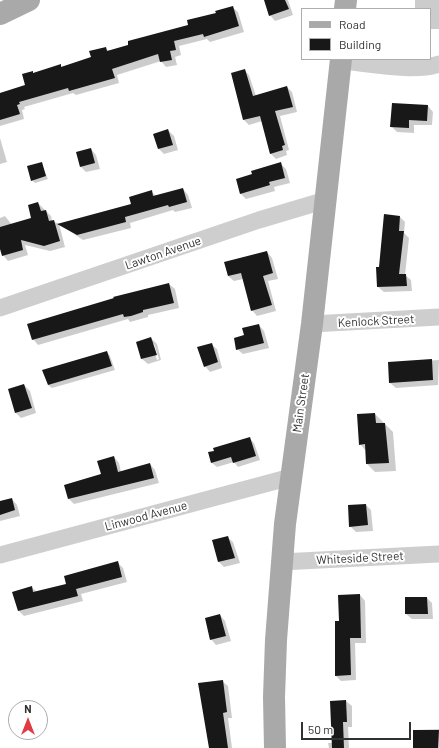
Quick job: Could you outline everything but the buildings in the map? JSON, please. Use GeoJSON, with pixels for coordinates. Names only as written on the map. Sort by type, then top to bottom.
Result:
{"type":"FeatureCollection","features":[{"type":"Feature","properties":{"kind":"main road"},"geometry":{"type":"LineString","coordinates":[[0,14],[29,0]]}},
{"type":"Feature","properties":{"kind":"main road","name":"Main Street"},"geometry":{"type":"LineString","coordinates":[[275,748],[274,690],[281,562],[312,324],[341,60]]}},
{"type":"Feature","properties":{"kind":"street"},"geometry":{"type":"LineString","coordinates":[[341,60],[410,67],[433,67],[439,64]]}},
{"type":"Feature","properties":{"kind":"street","name":"Lawton Avenue"},"geometry":{"type":"LineString","coordinates":[[0,308],[259,220],[326,200]]}},
{"type":"Feature","properties":{"kind":"street","name":"Kenlock Street"},"geometry":{"type":"LineString","coordinates":[[312,324],[439,317]]}},
{"type":"Feature","properties":{"kind":"street","name":"Linwood Avenue"},"geometry":{"type":"LineString","coordinates":[[0,555],[291,477]]}},
{"type":"Feature","properties":{"kind":"street","name":"Whiteside Street"},"geometry":{"type":"LineString","coordinates":[[281,562],[439,554]]}}]}
